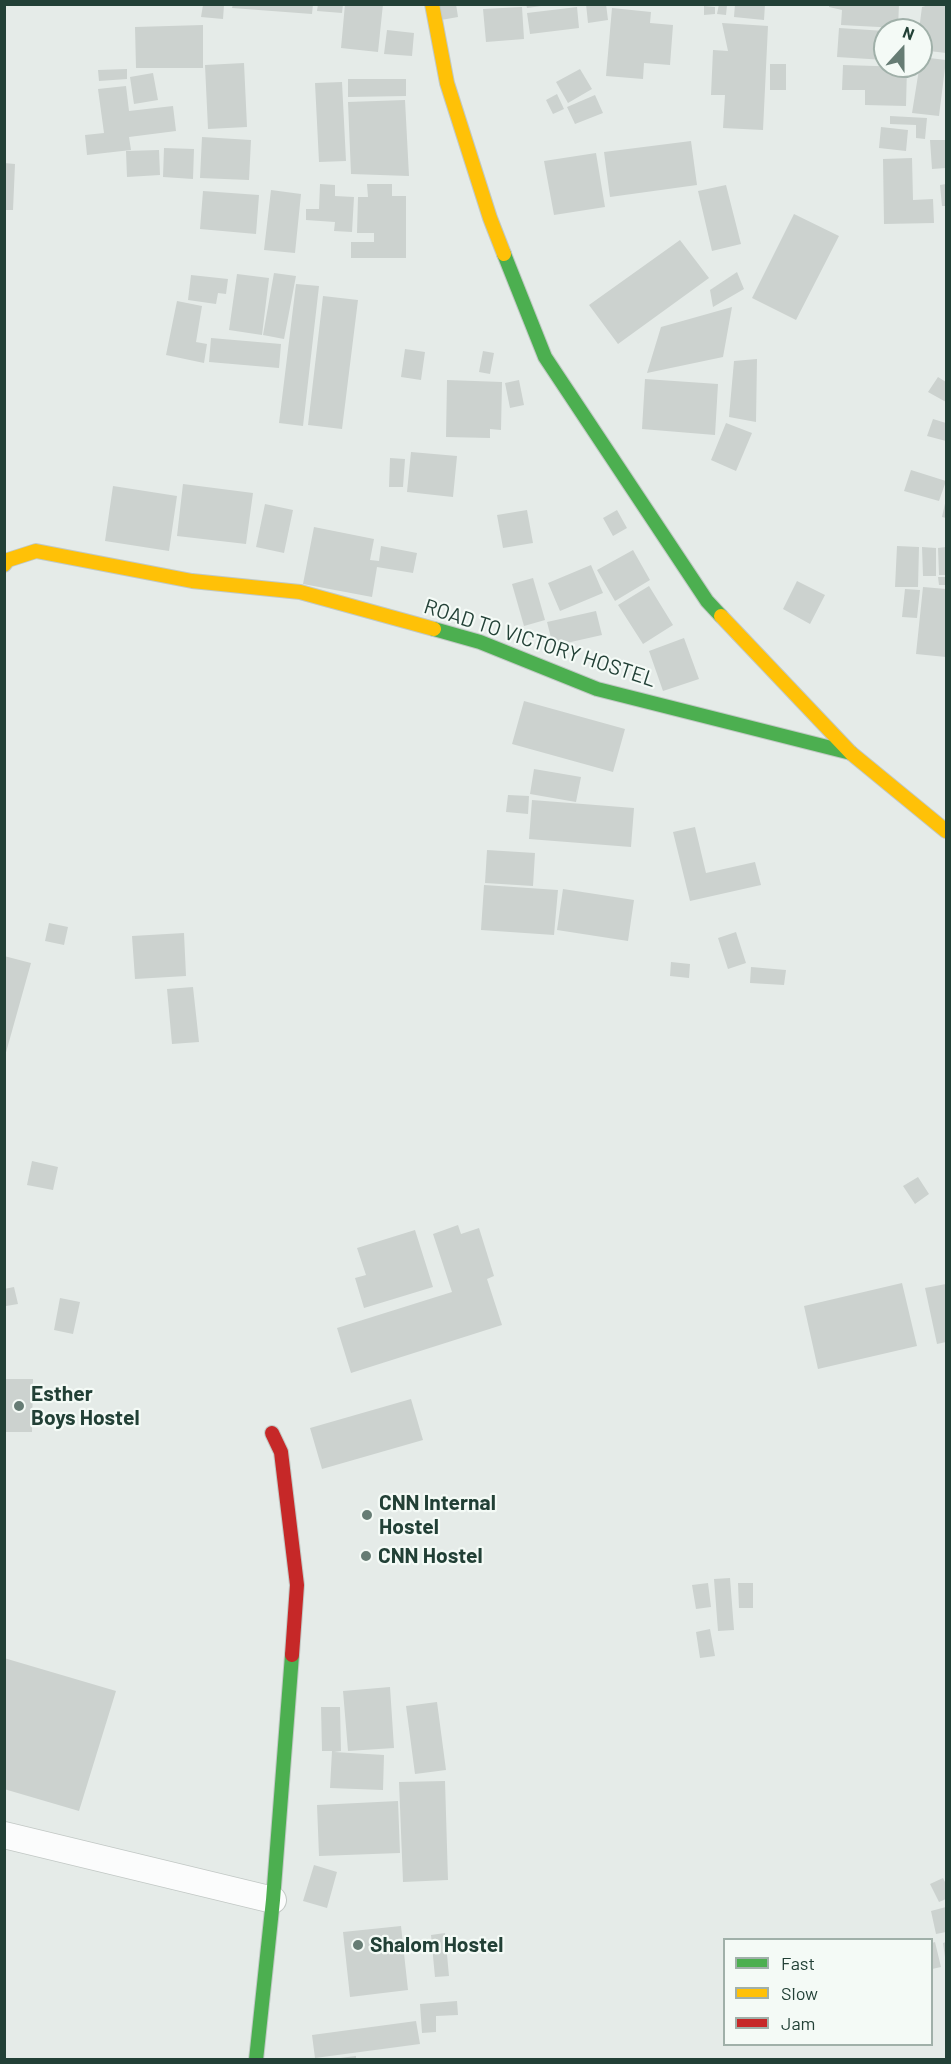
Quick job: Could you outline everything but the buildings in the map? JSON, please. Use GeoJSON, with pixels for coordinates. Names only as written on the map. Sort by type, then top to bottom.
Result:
{"type":"FeatureCollection","features":[{"type":"Feature","properties":{"kind":"street"},"geometry":{"type":"LineString","coordinates":[[432,4],[447,83],[465,140],[490,218],[545,357],[707,601],[851,753],[946,831]]}},
{"type":"Feature","properties":{"kind":"street","name":"ROAD TO VICTORY HOSTEL"},"geometry":{"type":"LineString","coordinates":[[4,565],[8,560],[36,551],[192,581],[300,592],[480,642],[597,688],[851,753]]}},
{"type":"Feature","properties":{"kind":"street"},"geometry":{"type":"LineString","coordinates":[[256,2060],[273,1900],[297,1585],[281,1452],[272,1433]]}},
{"type":"Feature","properties":{"kind":"street"},"geometry":{"type":"LineString","coordinates":[[4,1835],[273,1900]]}},
{"type":"Feature","properties":{"kind":"traffic: fast"},"geometry":{"type":"LineString","coordinates":[[504,254],[545,357],[707,601],[721,616]]}},
{"type":"Feature","properties":{"kind":"traffic: fast"},"geometry":{"type":"LineString","coordinates":[[434,629],[480,642],[597,689],[851,753]]}},
{"type":"Feature","properties":{"kind":"traffic: fast"},"geometry":{"type":"LineString","coordinates":[[256,2060],[273,1900],[292,1655]]}},
{"type":"Feature","properties":{"kind":"traffic: slow"},"geometry":{"type":"LineString","coordinates":[[432,4],[447,83],[490,218],[504,254]]}},
{"type":"Feature","properties":{"kind":"traffic: slow"},"geometry":{"type":"LineString","coordinates":[[4,565],[8,560],[36,551],[192,581],[300,592],[434,629]]}},
{"type":"Feature","properties":{"kind":"traffic: slow"},"geometry":{"type":"LineString","coordinates":[[721,616],[851,753],[946,831]]}},
{"type":"Feature","properties":{"kind":"traffic: jam"},"geometry":{"type":"LineString","coordinates":[[272,1433],[281,1452],[297,1585],[292,1655]]}},
{"type":"Feature","properties":{"kind":"place","name":"Esther Boys Hostel"},"geometry":{"type":"Point","coordinates":[19,1406]}},
{"type":"Feature","properties":{"kind":"place","name":"CNN Internal Hostel"},"geometry":{"type":"Point","coordinates":[367,1515]}},
{"type":"Feature","properties":{"kind":"place","name":"CNN Hostel"},"geometry":{"type":"Point","coordinates":[366,1556]}},
{"type":"Feature","properties":{"kind":"place","name":"Shalom Hostel"},"geometry":{"type":"Point","coordinates":[358,1945]}}]}
